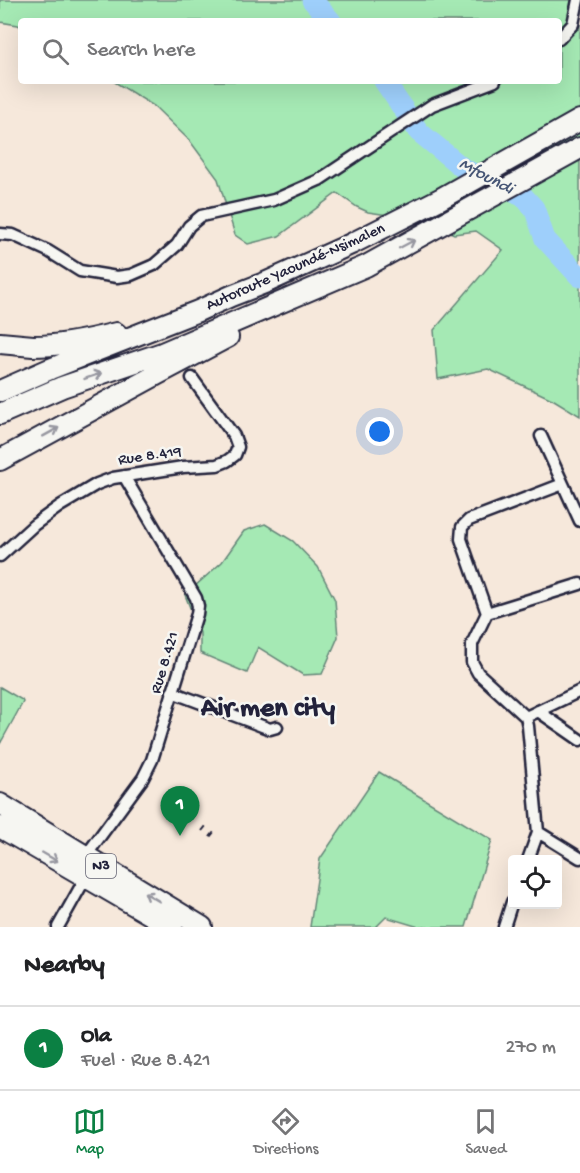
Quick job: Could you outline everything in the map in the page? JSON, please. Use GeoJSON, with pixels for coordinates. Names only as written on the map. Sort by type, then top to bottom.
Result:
{"type":"FeatureCollection","features":[{"type":"Feature","properties":{"kind":"highway","name":"Autoroute Yaoundé-Nsimalen"},"geometry":{"type":"LineString","coordinates":[[1,391],[314,262],[441,199],[580,120]]}},
{"type":"Feature","properties":{"kind":"highway","name":"Autoroute Yaoundé-Nsimalen"},"geometry":{"type":"LineString","coordinates":[[0,414],[62,387],[162,353],[366,266],[580,148]]}},
{"type":"Feature","properties":{"kind":"highway"},"geometry":{"type":"LineString","coordinates":[[0,460],[158,374],[366,266]]}},
{"type":"Feature","properties":{"kind":"highway"},"geometry":{"type":"LineString","coordinates":[[0,343],[34,346],[97,338],[231,296]]}},
{"type":"Feature","properties":{"kind":"highway","name":"N3"},"geometry":{"type":"LineString","coordinates":[[0,804],[202,927]]}},
{"type":"Feature","properties":{"kind":"highway","name":"N3"},"geometry":{"type":"LineString","coordinates":[[0,827],[172,927]]}},
{"type":"Feature","properties":{"kind":"street"},"geometry":{"type":"LineString","coordinates":[[562,36],[573,24],[578,0]]}},
{"type":"Feature","properties":{"kind":"street"},"geometry":{"type":"LineString","coordinates":[[0,234],[13,235],[48,251],[80,271],[117,277],[131,275],[154,265],[177,245],[189,226],[201,216],[274,200],[318,180],[432,105],[487,84]]}},
{"type":"Feature","properties":{"kind":"street","name":"Rue 8.419"},"geometry":{"type":"LineString","coordinates":[[0,556],[34,525],[97,484],[124,476],[183,467],[217,465],[235,455],[238,447],[234,436],[192,378]]}},
{"type":"Feature","properties":{"kind":"street"},"geometry":{"type":"LineString","coordinates":[[541,436],[580,521]]}},
{"type":"Feature","properties":{"kind":"street","name":"Rue 8.421"},"geometry":{"type":"LineString","coordinates":[[85,856],[143,778],[152,760],[198,606],[196,598],[124,476]]}},
{"type":"Feature","properties":{"kind":"street"},"geometry":{"type":"LineString","coordinates":[[530,855],[538,832],[530,735],[525,717],[478,673],[472,662],[472,644],[487,613],[461,539],[462,527],[469,520],[563,483]]}},
{"type":"Feature","properties":{"kind":"street"},"geometry":{"type":"LineString","coordinates":[[487,613],[580,584]]}},
{"type":"Feature","properties":{"kind":"street"},"geometry":{"type":"LineString","coordinates":[[525,717],[580,691]]}},
{"type":"Feature","properties":{"kind":"street"},"geometry":{"type":"LineString","coordinates":[[172,692],[270,729],[277,727]]}},
{"type":"Feature","properties":{"kind":"street"},"geometry":{"type":"LineString","coordinates":[[538,711],[580,740]]}},
{"type":"Feature","properties":{"kind":"street"},"geometry":{"type":"LineString","coordinates":[[538,832],[580,858]]}},
{"type":"Feature","properties":{"kind":"street"},"geometry":{"type":"LineString","coordinates":[[58,927],[86,877]]}},
{"type":"Feature","properties":{"kind":"street"},"geometry":{"type":"LineString","coordinates":[[509,925],[512,909]]}},
{"type":"Feature","properties":{"kind":"path"},"geometry":{"type":"LineString","coordinates":[[202,831],[206,826]]}},
{"type":"Feature","properties":{"kind":"path"},"geometry":{"type":"LineString","coordinates":[[210,837],[214,832]]}},
{"type":"Feature","properties":{"kind":"green space"},"geometry":{"type":"Polygon","coordinates":[[[0,0],[580,0],[580,416],[554,400],[488,369],[438,379],[434,330],[503,250],[476,231],[454,234],[422,220],[368,212],[337,193],[279,236],[248,244],[235,235],[218,179],[190,141],[154,106],[118,84],[562,84],[562,18],[18,18],[18,25],[0,22],[0,0]]]}},
{"type":"Feature","properties":{"kind":"green space"},"geometry":{"type":"Polygon","coordinates":[[[265,524],[293,541],[318,567],[335,600],[338,637],[322,674],[303,675],[258,647],[247,673],[200,653],[200,633],[185,595],[222,562],[244,531],[265,524]]]}},
{"type":"Feature","properties":{"kind":"green space"},"geometry":{"type":"Polygon","coordinates":[[[0,687],[23,702],[0,744],[0,687]]]}},
{"type":"Feature","properties":{"kind":"green space"},"geometry":{"type":"Polygon","coordinates":[[[379,772],[492,840],[466,927],[419,927],[386,917],[376,927],[310,927],[320,859],[379,772]]]}},
{"type":"Feature","properties":{"kind":"waterway","name":"Mfoundi"},"geometry":{"type":"LineString","coordinates":[[312,0],[328,18]]}},
{"type":"Feature","properties":{"kind":"waterway","name":"Mfoundi"},"geometry":{"type":"LineString","coordinates":[[386,84],[419,132],[464,169],[524,197],[534,208],[545,239],[580,277]]}},
{"type":"Feature","properties":{"kind":"place","name":"Ola"},"geometry":{"type":"Point","coordinates":[180,836]}},
{"type":"Feature","properties":{"kind":"district","name":"Air men city"},"geometry":{"type":"Point","coordinates":[268,709]}}]}
